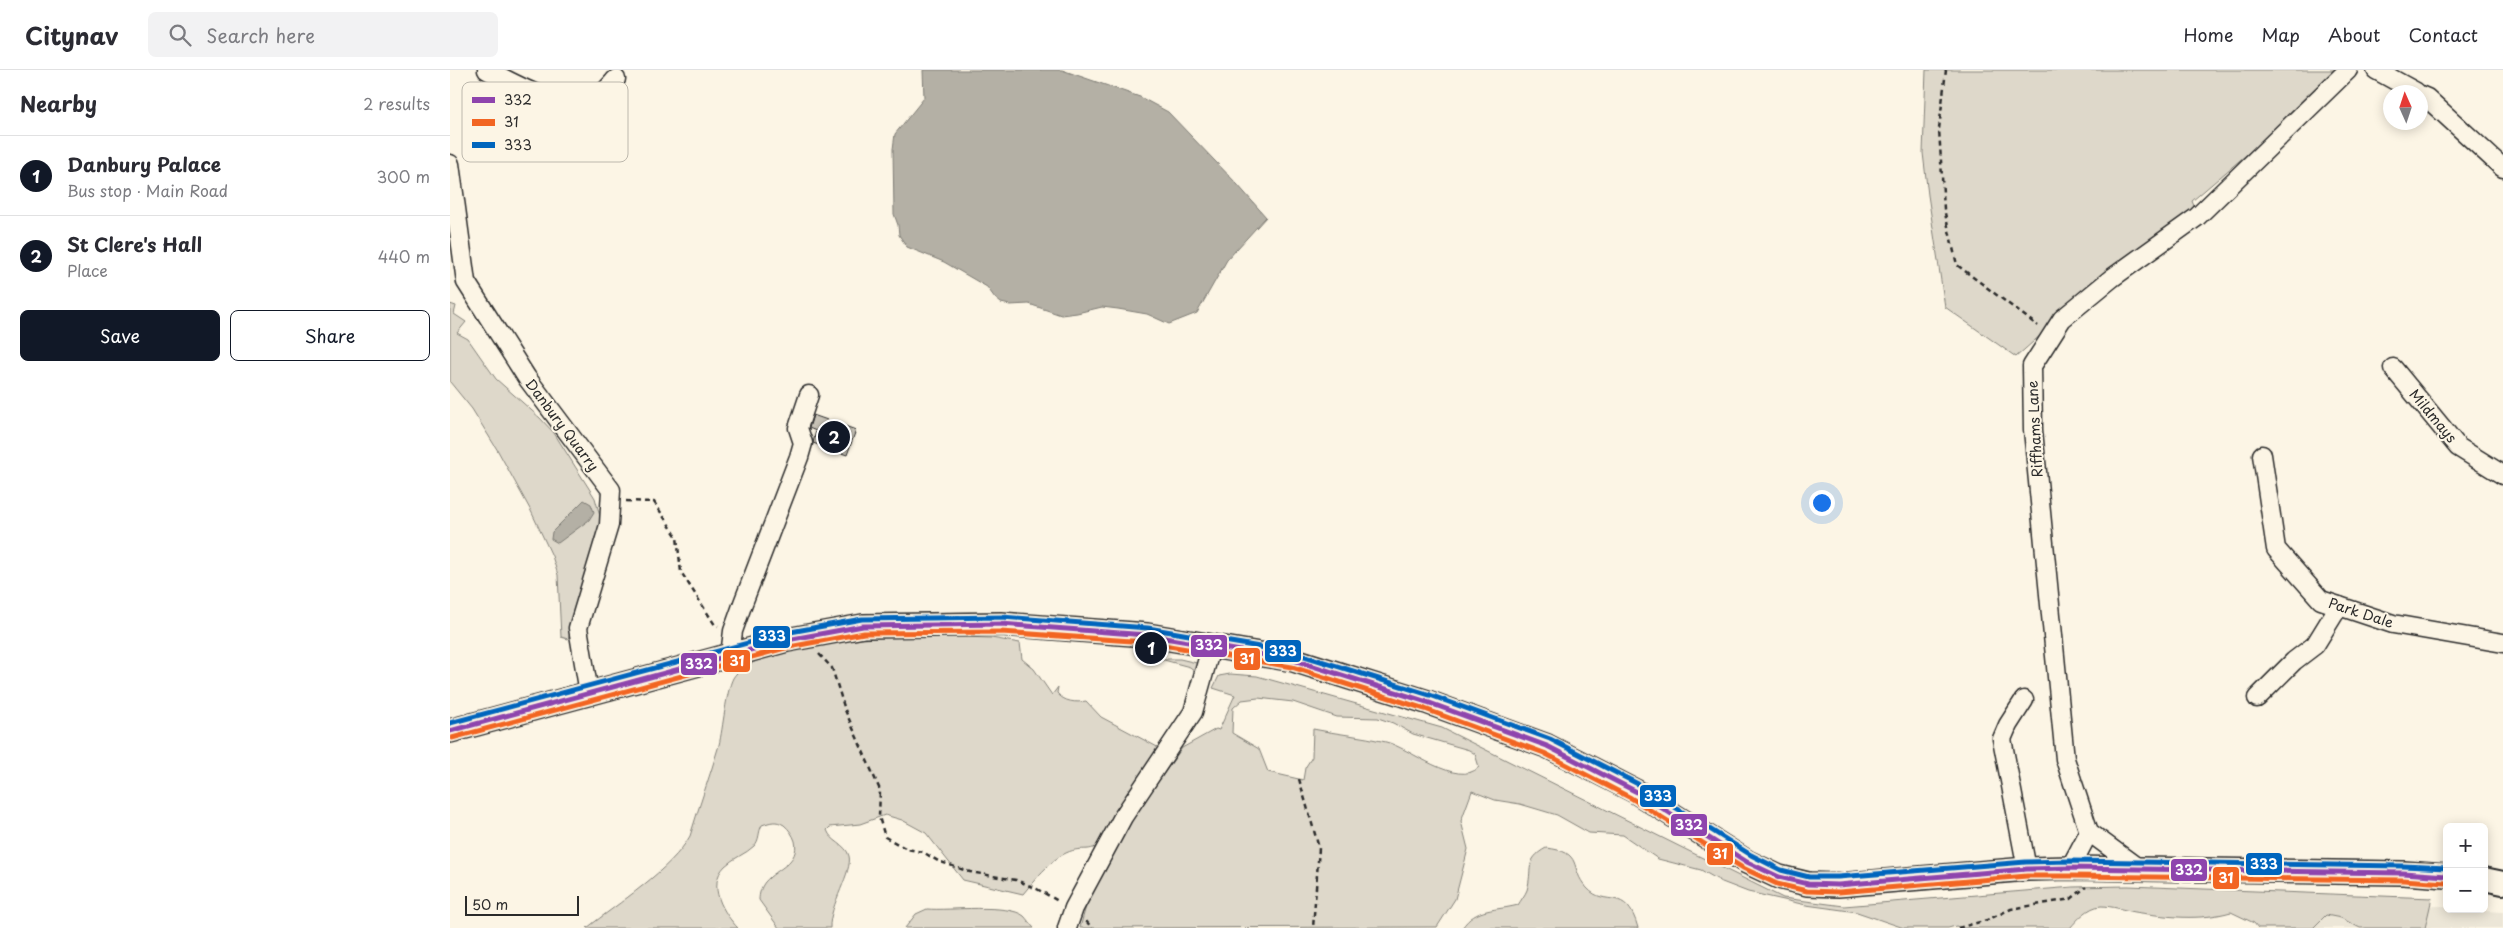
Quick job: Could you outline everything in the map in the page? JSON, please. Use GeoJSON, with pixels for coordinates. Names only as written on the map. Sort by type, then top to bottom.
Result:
{"type":"FeatureCollection","features":[{"type":"Feature","properties":{"kind":"main road"},"geometry":{"type":"LineString","coordinates":[[450,731],[806,636],[863,626],[1001,624],[1147,635],[1212,644],[1294,660],[1427,702],[1547,746],[1635,791],[1747,862],[1779,877],[1808,884],[1838,884],[2027,869],[2070,868],[2403,873],[2443,876]]}},
{"type":"Feature","properties":{"kind":"main road"},"geometry":{"type":"LineString","coordinates":[[2488,880],[2503,883]]}},
{"type":"Feature","properties":{"kind":"street"},"geometry":{"type":"LineString","coordinates":[[487,70],[511,82]]}},
{"type":"Feature","properties":{"kind":"street","name":"Riffhams Lane"},"geometry":{"type":"LineString","coordinates":[[2089,832],[2064,758],[2033,430],[2032,366],[2062,319],[2112,278],[2197,217],[2348,70]]}},
{"type":"Feature","properties":{"kind":"street"},"geometry":{"type":"LineString","coordinates":[[2381,72],[2404,85]]}},
{"type":"Feature","properties":{"kind":"street"},"geometry":{"type":"LineString","coordinates":[[2428,99],[2503,168]]}},
{"type":"Feature","properties":{"kind":"street","name":"Danbury Quarry"},"geometry":{"type":"LineString","coordinates":[[450,164],[466,282],[526,378],[611,490]]}},
{"type":"Feature","properties":{"kind":"street","name":"Mildmays"},"geometry":{"type":"LineString","coordinates":[[2393,368],[2458,447],[2503,475]]}},
{"type":"Feature","properties":{"kind":"street"},"geometry":{"type":"LineString","coordinates":[[730,655],[733,631],[799,457],[803,443],[798,428],[809,395]]}},
{"type":"Feature","properties":{"kind":"street","name":"Park Dale"},"geometry":{"type":"LineString","coordinates":[[2262,455],[2276,549],[2321,600],[2393,624],[2503,643]]}},
{"type":"Feature","properties":{"kind":"street"},"geometry":{"type":"LineString","coordinates":[[589,694],[578,628],[610,525],[611,490]]}},
{"type":"Feature","properties":{"kind":"street"},"geometry":{"type":"LineString","coordinates":[[2257,698],[2294,660],[2316,645],[2339,606]]}},
{"type":"Feature","properties":{"kind":"street"},"geometry":{"type":"LineString","coordinates":[[1067,928],[1074,908],[1123,817],[1193,712],[1212,644]]}},
{"type":"Feature","properties":{"kind":"street"},"geometry":{"type":"LineString","coordinates":[[2024,700],[2008,725],[2002,739],[2027,869]]}},
{"type":"Feature","properties":{"kind":"street"},"geometry":{"type":"LineString","coordinates":[[2070,868],[2089,832],[2138,868]]}},
{"type":"Feature","properties":{"kind":"path"},"geometry":{"type":"LineString","coordinates":[[1946,70],[1939,129],[1943,200],[1957,265],[2051,336]]}},
{"type":"Feature","properties":{"kind":"path"},"geometry":{"type":"LineString","coordinates":[[611,490],[625,501],[654,502],[677,537],[681,572],[698,601],[715,625],[733,631]]}},
{"type":"Feature","properties":{"kind":"path"},"geometry":{"type":"LineString","coordinates":[[806,636],[832,668],[845,710],[880,790],[879,817],[885,837],[907,849],[923,852],[938,861],[970,872],[1016,880],[1074,908]]}},
{"type":"Feature","properties":{"kind":"path"},"geometry":{"type":"LineString","coordinates":[[1299,779],[1319,848],[1313,928],[1317,928]]}},
{"type":"Feature","properties":{"kind":"path"},"geometry":{"type":"LineString","coordinates":[[1958,928],[1987,920],[2011,909],[2071,899],[2094,880],[2096,868]]}},
{"type":"Feature","properties":{"kind":"shaded area"},"geometry":{"type":"Polygon","coordinates":[[[923,70],[1062,70],[1140,97],[1168,112],[1266,217],[1227,260],[1197,313],[1169,324],[1147,314],[1102,307],[1061,315],[1029,304],[1010,305],[1001,303],[987,287],[944,262],[907,247],[899,235],[894,214],[893,149],[895,134],[924,98],[923,70]]]}},
{"type":"Feature","properties":{"kind":"shaded area"},"geometry":{"type":"Polygon","coordinates":[[[1926,70],[2346,70],[2192,201],[2194,206],[2177,227],[2131,255],[2016,357],[1945,307],[1923,153],[1926,70]]]}},
{"type":"Feature","properties":{"kind":"shaded area"},"geometry":{"type":"Polygon","coordinates":[[[450,304],[456,306],[454,314],[466,322],[457,333],[468,339],[496,379],[554,433],[595,498],[600,516],[600,539],[568,639],[561,637],[558,575],[552,556],[531,511],[498,451],[472,409],[450,382],[450,304]]]}},
{"type":"Feature","properties":{"kind":"shaded area"},"geometry":{"type":"Polygon","coordinates":[[[584,500],[591,504],[594,512],[589,520],[558,543],[551,539],[552,532],[584,500]]]}},
{"type":"Feature","properties":{"kind":"shaded area"},"geometry":{"type":"Polygon","coordinates":[[[907,635],[991,638],[1020,643],[1022,659],[1034,669],[1052,695],[1058,687],[1057,693],[1063,698],[1074,702],[1086,701],[1101,717],[1163,750],[1189,710],[1197,673],[1190,667],[1160,659],[1180,659],[1201,664],[1201,683],[1194,705],[1168,754],[1108,837],[1096,847],[1072,851],[1054,860],[1023,894],[963,880],[926,833],[902,820],[885,815],[860,824],[830,827],[827,830],[849,856],[848,870],[833,910],[830,928],[779,928],[759,900],[760,893],[765,882],[791,860],[796,849],[795,841],[789,830],[781,823],[773,822],[762,825],[754,846],[728,863],[717,882],[719,899],[727,915],[738,928],[587,928],[671,861],[690,836],[719,745],[731,684],[733,678],[744,667],[763,659],[814,646],[907,635]]]}},
{"type":"Feature","properties":{"kind":"shaded area"},"geometry":{"type":"Polygon","coordinates":[[[1230,674],[1257,676],[1442,728],[1783,898],[1844,906],[2073,887],[2128,886],[2432,898],[2425,928],[2360,928],[2341,918],[2326,915],[2313,928],[2258,928],[2254,923],[2231,912],[2195,917],[2171,917],[2101,906],[2088,911],[2070,928],[1962,928],[1956,926],[1948,928],[1904,928],[1857,912],[1806,905],[1748,892],[1722,882],[1701,870],[1658,859],[1623,835],[1589,833],[1557,815],[1520,804],[1495,800],[1472,791],[1461,821],[1468,849],[1455,899],[1437,927],[1080,928],[1090,892],[1124,830],[1182,748],[1216,729],[1219,730],[1235,695],[1213,688],[1219,676],[1230,674]],[[1258,698],[1242,700],[1233,708],[1232,733],[1259,749],[1268,772],[1303,780],[1305,768],[1312,757],[1313,729],[1386,742],[1433,765],[1459,773],[1470,772],[1479,767],[1475,754],[1469,750],[1413,734],[1393,723],[1378,718],[1337,717],[1293,702],[1258,698]]]}},
{"type":"Feature","properties":{"kind":"shaded area"},"geometry":{"type":"Polygon","coordinates":[[[1546,848],[1558,850],[1571,857],[1581,881],[1594,894],[1615,899],[1628,906],[1638,928],[1462,928],[1474,916],[1480,913],[1518,905],[1527,890],[1532,861],[1539,852],[1546,848]]]}},
{"type":"Feature","properties":{"kind":"shaded area"},"geometry":{"type":"Polygon","coordinates":[[[2443,906],[2443,913],[2503,912],[2503,928],[2293,928],[2289,908],[2443,906]]]}},
{"type":"Feature","properties":{"kind":"shaded area"},"geometry":{"type":"Polygon","coordinates":[[[978,908],[1005,910],[1024,916],[1034,928],[905,928],[916,914],[927,909],[978,908]]]}},
{"type":"Feature","properties":{"kind":"building"},"geometry":{"type":"Polygon","coordinates":[[[813,415],[856,430],[847,455],[813,443],[816,431],[809,428],[813,415]]]}},
{"type":"Feature","properties":{"kind":"transit line","name":"333"},"geometry":{"type":"LineString","coordinates":[[450,723],[785,633],[862,619],[1002,617],[1148,628],[1295,653],[1430,695],[1550,739],[1638,784],[1751,855],[1781,870],[1809,877],[1838,877],[2026,862],[2070,861],[2443,868]]}},
{"type":"Feature","properties":{"kind":"transit line","name":"332"},"geometry":{"type":"LineString","coordinates":[[450,731],[787,640],[863,626],[1001,624],[1147,635],[1294,660],[1427,702],[1547,746],[1635,791],[1747,862],[1779,877],[1808,884],[1838,885],[2027,869],[2070,868],[2403,873],[2443,876]]}},
{"type":"Feature","properties":{"kind":"transit line","name":"31"},"geometry":{"type":"LineString","coordinates":[[452,738],[789,647],[864,633],[1001,632],[1146,642],[1292,667],[1425,709],[1544,753],[1631,798],[1743,868],[1777,884],[1807,891],[1839,892],[2027,876],[2403,880],[2443,883]]}},
{"type":"Feature","properties":{"kind":"place","name":"St Clere's Hall"},"geometry":{"type":"Point","coordinates":[834,437]}},
{"type":"Feature","properties":{"kind":"place","name":"Danbury Palace"},"geometry":{"type":"Point","coordinates":[1151,648]}}]}
